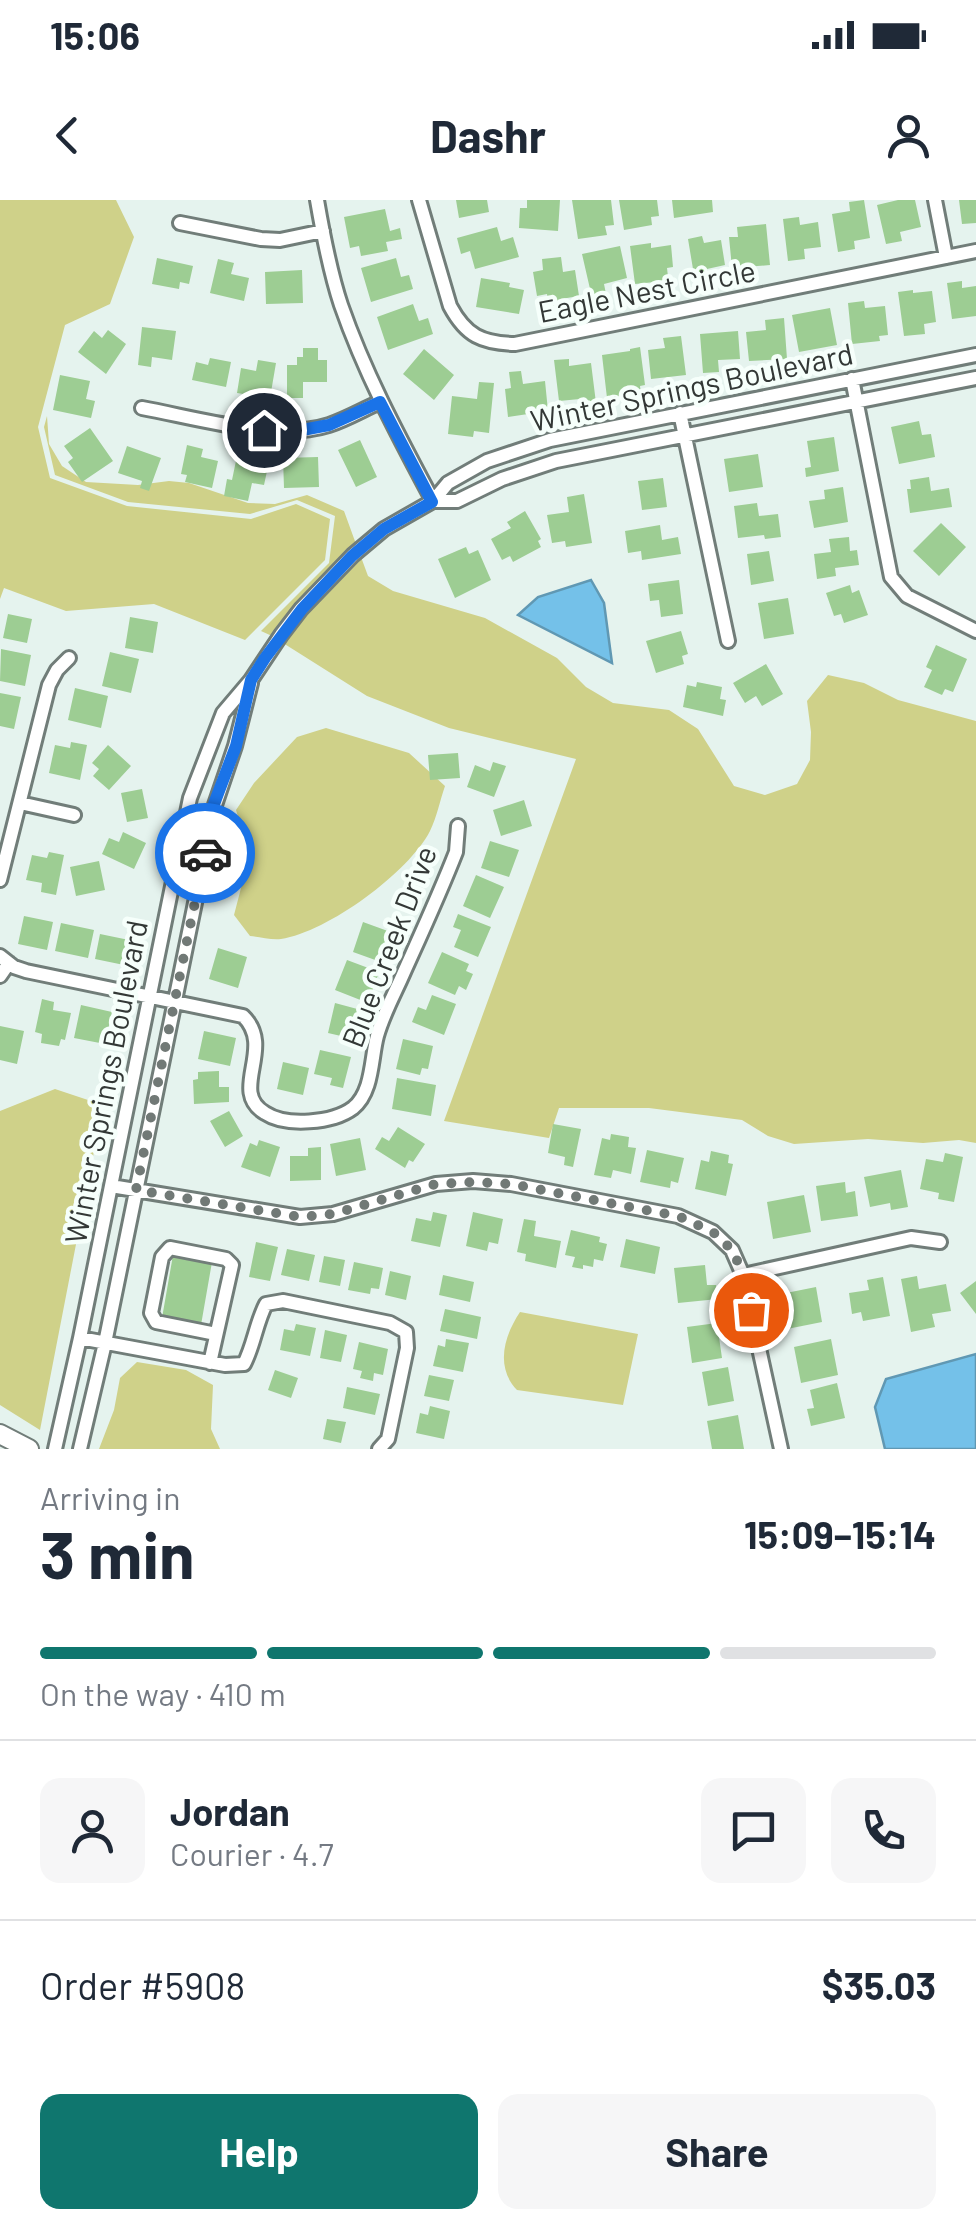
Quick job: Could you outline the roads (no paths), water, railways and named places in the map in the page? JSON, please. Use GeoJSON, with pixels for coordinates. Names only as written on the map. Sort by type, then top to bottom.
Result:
{"type":"FeatureCollection","features":[{"type":"Feature","properties":{"kind":"highway"},"geometry":{"type":"LineString","coordinates":[[0,1434],[29,1449]]}},
{"type":"Feature","properties":{"kind":"street"},"geometry":{"type":"LineString","coordinates":[[316,200],[340,302],[380,402],[432,502]]}},
{"type":"Feature","properties":{"kind":"street","name":"Eagle Nest Circle"},"geometry":{"type":"LineString","coordinates":[[419,200],[450,306],[458,321],[470,333],[496,344],[515,344],[976,251]]}},
{"type":"Feature","properties":{"kind":"street"},"geometry":{"type":"LineString","coordinates":[[935,200],[946,257]]}},
{"type":"Feature","properties":{"kind":"street"},"geometry":{"type":"LineString","coordinates":[[180,223],[261,240],[322,231]]}},
{"type":"Feature","properties":{"kind":"street","name":"Winter Springs Boulevard"},"geometry":{"type":"LineString","coordinates":[[55,1449],[187,814],[223,713],[302,609],[384,529],[432,502],[448,483],[488,461],[550,440],[976,355]]}},
{"type":"Feature","properties":{"kind":"street","name":"Winter Springs Boulevard"},"geometry":{"type":"LineString","coordinates":[[432,502],[458,501],[502,479],[556,461],[976,378]]}},
{"type":"Feature","properties":{"kind":"street"},"geometry":{"type":"LineString","coordinates":[[852,379],[891,577],[907,596],[976,631]]}},
{"type":"Feature","properties":{"kind":"street"},"geometry":{"type":"LineString","coordinates":[[142,408],[264,430],[297,431],[329,425],[380,402]]}},
{"type":"Feature","properties":{"kind":"street"},"geometry":{"type":"LineString","coordinates":[[680,414],[728,641]]}},
{"type":"Feature","properties":{"kind":"street"},"geometry":{"type":"LineString","coordinates":[[0,880],[49,685],[56,670],[69,658]]}},
{"type":"Feature","properties":{"kind":"street","name":"Winter Springs Boulevard"},"geometry":{"type":"LineString","coordinates":[[80,1449],[214,804],[236,746],[251,680]]}},
{"type":"Feature","properties":{"kind":"street"},"geometry":{"type":"LineString","coordinates":[[20,803],[74,815]]}},
{"type":"Feature","properties":{"kind":"street"},"geometry":{"type":"LineString","coordinates":[[187,814],[212,818]]}},
{"type":"Feature","properties":{"kind":"street","name":"Blue Creek Drive"},"geometry":{"type":"LineString","coordinates":[[4,959],[26,971],[243,1016],[252,1026],[256,1043],[249,1094],[255,1104],[264,1113],[280,1119],[321,1121],[352,1109],[362,1097],[378,1032],[456,852],[458,826]]}},
{"type":"Feature","properties":{"kind":"street"},"geometry":{"type":"LineString","coordinates":[[0,976],[4,959]]}},
{"type":"Feature","properties":{"kind":"street"},"geometry":{"type":"LineString","coordinates":[[111,1186],[300,1217],[333,1214],[436,1184],[474,1182],[511,1184],[678,1216],[713,1232],[732,1250],[744,1275],[781,1449]]}},
{"type":"Feature","properties":{"kind":"street"},"geometry":{"type":"LineString","coordinates":[[744,1275],[911,1238],[940,1242]]}},
{"type":"Feature","properties":{"kind":"street"},"geometry":{"type":"LineString","coordinates":[[210,1363],[232,1265],[226,1259],[170,1248],[162,1256],[151,1313],[156,1322],[216,1334]]}},
{"type":"Feature","properties":{"kind":"street"},"geometry":{"type":"LineString","coordinates":[[80,1338],[226,1366],[244,1364],[266,1304],[283,1301],[390,1324],[406,1332],[407,1348],[388,1440],[379,1449]]}},
{"type":"Feature","properties":{"kind":"water"},"geometry":{"type":"Polygon","coordinates":[[[591,580],[604,603],[612,663],[518,615],[538,597],[591,580]]]}},
{"type":"Feature","properties":{"kind":"water"},"geometry":{"type":"Polygon","coordinates":[[[976,1354],[976,1449],[885,1449],[875,1407],[886,1379],[976,1354]]]}}]}
